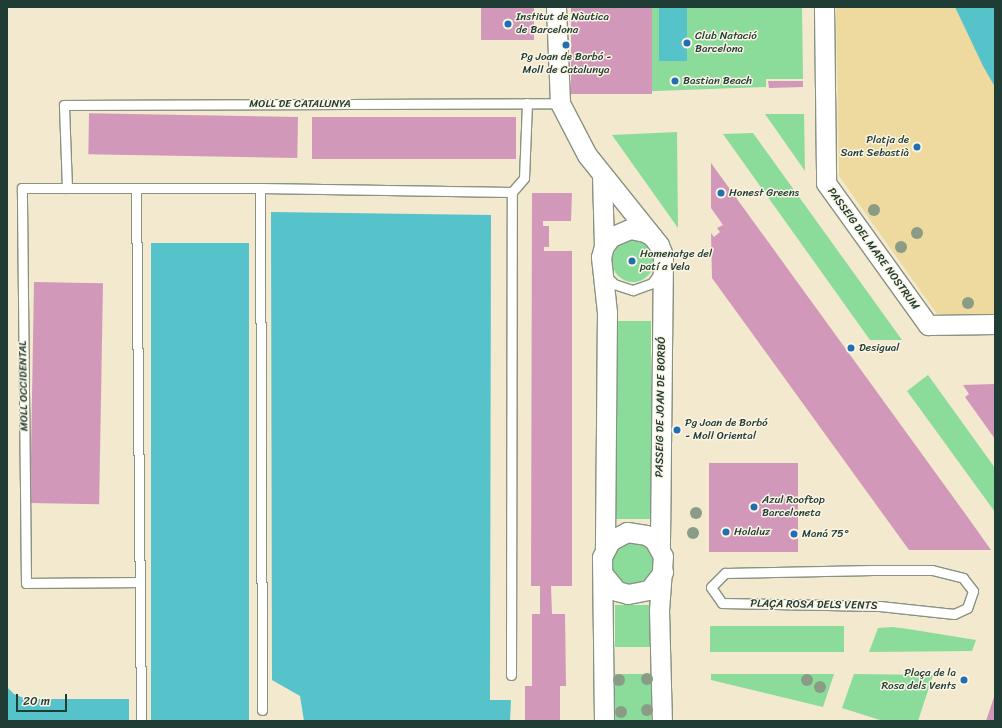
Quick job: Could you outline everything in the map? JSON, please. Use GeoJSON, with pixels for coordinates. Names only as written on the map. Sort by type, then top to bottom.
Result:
{"type":"FeatureCollection","features":[{"type":"Feature","properties":{"kind":"street","name":"PASSEIG DE JOAN DE BORBÓ"},"geometry":{"type":"LineString","coordinates":[[556,7],[560,103],[587,155],[659,245],[662,266],[660,548],[664,564],[659,610],[662,721]]}},
{"type":"Feature","properties":{"kind":"street","name":"PASSEIG DEL MARE NOSTRUM"},"geometry":{"type":"LineString","coordinates":[[824,7],[826,183],[928,325],[995,324]]}},
{"type":"Feature","properties":{"kind":"street"},"geometry":{"type":"LineString","coordinates":[[602,175],[604,246],[602,268],[607,312],[605,548],[601,565],[603,574],[604,721]]}},
{"type":"Feature","properties":{"kind":"street"},"geometry":{"type":"LineString","coordinates":[[604,246],[611,237],[622,231],[638,229],[652,236]]}},
{"type":"Feature","properties":{"kind":"street"},"geometry":{"type":"LineString","coordinates":[[605,548],[610,541],[627,532],[646,535],[660,548]]}},
{"type":"Feature","properties":{"kind":"street"},"geometry":{"type":"LineString","coordinates":[[603,574],[617,591],[628,594],[649,590],[663,572]]}},
{"type":"Feature","properties":{"kind":"lane"},"geometry":{"type":"LineString","coordinates":[[511,676],[512,192],[524,178],[531,103]]}},
{"type":"Feature","properties":{"kind":"lane","name":"MOLL DE CATALUNYA"},"geometry":{"type":"LineString","coordinates":[[67,188],[64,105],[560,103]]}},
{"type":"Feature","properties":{"kind":"lane","name":"MOLL OCCIDENTAL"},"geometry":{"type":"LineString","coordinates":[[67,188],[22,188],[26,583],[140,582]]}},
{"type":"Feature","properties":{"kind":"lane"},"geometry":{"type":"LineString","coordinates":[[67,188],[260,188],[512,192]]}},
{"type":"Feature","properties":{"kind":"lane"},"geometry":{"type":"LineString","coordinates":[[136,188],[141,721]]}},
{"type":"Feature","properties":{"kind":"lane"},"geometry":{"type":"LineString","coordinates":[[260,188],[262,710]]}},
{"type":"Feature","properties":{"kind":"lane"},"geometry":{"type":"LineString","coordinates":[[602,268],[614,284],[633,290],[652,283],[662,266]]}},
{"type":"Feature","properties":{"kind":"lane","name":"PLAÇA ROSA DELS VENTS"},"geometry":{"type":"LineString","coordinates":[[873,570],[932,570],[963,578],[973,592],[967,608],[954,614],[879,606],[722,603],[711,587],[725,573],[873,570]]}},
{"type":"Feature","properties":{"kind":"green space","name":"Club Natació Barcelona"},"geometry":{"type":"Polygon","coordinates":[[[571,7],[802,7],[803,79],[766,79],[766,87],[575,94],[571,7]]]}},
{"type":"Feature","properties":{"kind":"green space"},"geometry":{"type":"Polygon","coordinates":[[[765,114],[804,114],[805,171],[765,114]]]}},
{"type":"Feature","properties":{"kind":"green space"},"geometry":{"type":"Polygon","coordinates":[[[677,132],[678,228],[612,135],[677,132]]]}},
{"type":"Feature","properties":{"kind":"green space"},"geometry":{"type":"Polygon","coordinates":[[[753,133],[902,340],[870,340],[723,134],[753,133]]]}},
{"type":"Feature","properties":{"kind":"green space"},"geometry":{"type":"Polygon","coordinates":[[[629,240],[637,240],[645,243],[651,249],[654,261],[651,273],[645,279],[637,282],[629,282],[621,279],[615,273],[612,265],[612,257],[615,249],[621,243],[629,240]]]}},
{"type":"Feature","properties":{"kind":"green space"},"geometry":{"type":"Polygon","coordinates":[[[615,321],[651,321],[651,519],[615,519],[615,321]]]}},
{"type":"Feature","properties":{"kind":"green space"},"geometry":{"type":"Polygon","coordinates":[[[928,375],[995,468],[995,512],[907,391],[928,375]]]}},
{"type":"Feature","properties":{"kind":"green space"},"geometry":{"type":"Polygon","coordinates":[[[628,542],[636,542],[644,545],[650,551],[653,563],[650,575],[644,581],[636,584],[628,584],[620,581],[614,575],[611,567],[611,559],[614,551],[620,545],[628,542]]]}},
{"type":"Feature","properties":{"kind":"green space"},"geometry":{"type":"Polygon","coordinates":[[[615,605],[650,605],[650,647],[615,647],[615,605]]]}},
{"type":"Feature","properties":{"kind":"green space"},"geometry":{"type":"Polygon","coordinates":[[[710,626],[844,626],[844,652],[710,652],[710,626]]]}},
{"type":"Feature","properties":{"kind":"green space"},"geometry":{"type":"Polygon","coordinates":[[[893,627],[976,640],[972,651],[869,652],[878,628],[893,627]]]}},
{"type":"Feature","properties":{"kind":"green space"},"geometry":{"type":"Polygon","coordinates":[[[615,674],[651,674],[651,721],[615,721],[615,674]]]}},
{"type":"Feature","properties":{"kind":"green space"},"geometry":{"type":"Polygon","coordinates":[[[711,674],[834,674],[823,707],[711,680],[711,674]]]}},
{"type":"Feature","properties":{"kind":"green space"},"geometry":{"type":"Polygon","coordinates":[[[854,674],[933,675],[918,721],[883,721],[842,708],[854,674]]]}},
{"type":"Feature","properties":{"kind":"sand","name":"Platja de Sant Sebastià"},"geometry":{"type":"Polygon","coordinates":[[[836,7],[955,7],[995,87],[995,314],[937,314],[839,176],[836,7]]]}},
{"type":"Feature","properties":{"kind":"water"},"geometry":{"type":"Polygon","coordinates":[[[659,7],[687,7],[687,61],[659,61],[659,7]]]}},
{"type":"Feature","properties":{"kind":"water"},"geometry":{"type":"Polygon","coordinates":[[[955,7],[995,7],[995,87],[983,66],[955,7]]]}},
{"type":"Feature","properties":{"kind":"water"},"geometry":{"type":"Polygon","coordinates":[[[271,212],[491,215],[490,700],[511,700],[510,721],[304,721],[300,696],[272,680],[271,212]]]}},
{"type":"Feature","properties":{"kind":"water"},"geometry":{"type":"Polygon","coordinates":[[[151,243],[249,243],[249,721],[151,721],[151,243]]]}},
{"type":"Feature","properties":{"kind":"water"},"geometry":{"type":"Polygon","coordinates":[[[7,687],[14,694],[26,699],[129,699],[129,721],[7,721],[7,687]]]}},
{"type":"Feature","properties":{"kind":"building","name":"Institut de Nàutica de Barcelona"},"geometry":{"type":"Polygon","coordinates":[[[481,7],[534,7],[534,40],[481,40],[481,7]]]}},
{"type":"Feature","properties":{"kind":"building"},"geometry":{"type":"Polygon","coordinates":[[[571,7],[652,7],[652,94],[571,94],[571,7]]]}},
{"type":"Feature","properties":{"kind":"building"},"geometry":{"type":"Polygon","coordinates":[[[768,81],[803,81],[803,87],[769,88],[768,81]]]}},
{"type":"Feature","properties":{"kind":"building"},"geometry":{"type":"Polygon","coordinates":[[[89,113],[298,117],[297,158],[88,154],[89,113]]]}},
{"type":"Feature","properties":{"kind":"building"},"geometry":{"type":"Polygon","coordinates":[[[312,117],[516,117],[516,159],[312,159],[312,117]]]}},
{"type":"Feature","properties":{"kind":"building"},"geometry":{"type":"Polygon","coordinates":[[[711,163],[991,550],[909,550],[712,278],[711,233],[714,237],[720,232],[717,228],[723,225],[711,208],[711,163]]]}},
{"type":"Feature","properties":{"kind":"building"},"geometry":{"type":"Polygon","coordinates":[[[532,193],[572,193],[571,221],[543,221],[543,226],[549,226],[549,247],[544,247],[544,251],[572,251],[572,586],[551,586],[552,614],[565,614],[566,686],[560,686],[560,721],[525,721],[525,686],[532,686],[532,614],[540,614],[540,586],[531,586],[532,193]]]}},
{"type":"Feature","properties":{"kind":"building"},"geometry":{"type":"Polygon","coordinates":[[[34,282],[103,283],[99,504],[30,503],[34,282]]]}},
{"type":"Feature","properties":{"kind":"building"},"geometry":{"type":"Polygon","coordinates":[[[995,384],[995,439],[965,397],[969,394],[963,385],[995,384]]]}},
{"type":"Feature","properties":{"kind":"building","name":"Azul Rooftop Barceloneta"},"geometry":{"type":"Polygon","coordinates":[[[709,463],[798,463],[798,552],[709,552],[709,463]]]}},
{"type":"Feature","properties":{"kind":"building"},"geometry":{"type":"Polygon","coordinates":[[[995,694],[995,721],[986,721],[995,694]]]}},
{"type":"Feature","properties":{"kind":"place","name":"Institut de Nàutica de Barcelona"},"geometry":{"type":"Point","coordinates":[508,24]}},
{"type":"Feature","properties":{"kind":"place","name":"Club Natació Barcelona"},"geometry":{"type":"Point","coordinates":[687,43]}},
{"type":"Feature","properties":{"kind":"place","name":"Pg Joan de Borbó - Moll de Catalunya"},"geometry":{"type":"Point","coordinates":[566,45]}},
{"type":"Feature","properties":{"kind":"place","name":"Bastian Beach"},"geometry":{"type":"Point","coordinates":[675,81]}},
{"type":"Feature","properties":{"kind":"place","name":"Platja de Sant Sebastià"},"geometry":{"type":"Point","coordinates":[917,147]}},
{"type":"Feature","properties":{"kind":"place","name":"Honest Greens"},"geometry":{"type":"Point","coordinates":[721,193]}},
{"type":"Feature","properties":{"kind":"place","name":"Homenatge del patí a Vela"},"geometry":{"type":"Point","coordinates":[632,261]}},
{"type":"Feature","properties":{"kind":"place","name":"Desigual"},"geometry":{"type":"Point","coordinates":[851,348]}},
{"type":"Feature","properties":{"kind":"place","name":"Pg Joan de Borbó - Moll Oriental"},"geometry":{"type":"Point","coordinates":[677,430]}},
{"type":"Feature","properties":{"kind":"place","name":"Azul Rooftop Barceloneta"},"geometry":{"type":"Point","coordinates":[754,507]}},
{"type":"Feature","properties":{"kind":"place","name":"Holaluz"},"geometry":{"type":"Point","coordinates":[726,532]}},
{"type":"Feature","properties":{"kind":"place","name":"Maná 75°"},"geometry":{"type":"Point","coordinates":[794,534]}},
{"type":"Feature","properties":{"kind":"place","name":"Plaça de la Rosa dels Vents"},"geometry":{"type":"Point","coordinates":[964,680]}}]}
